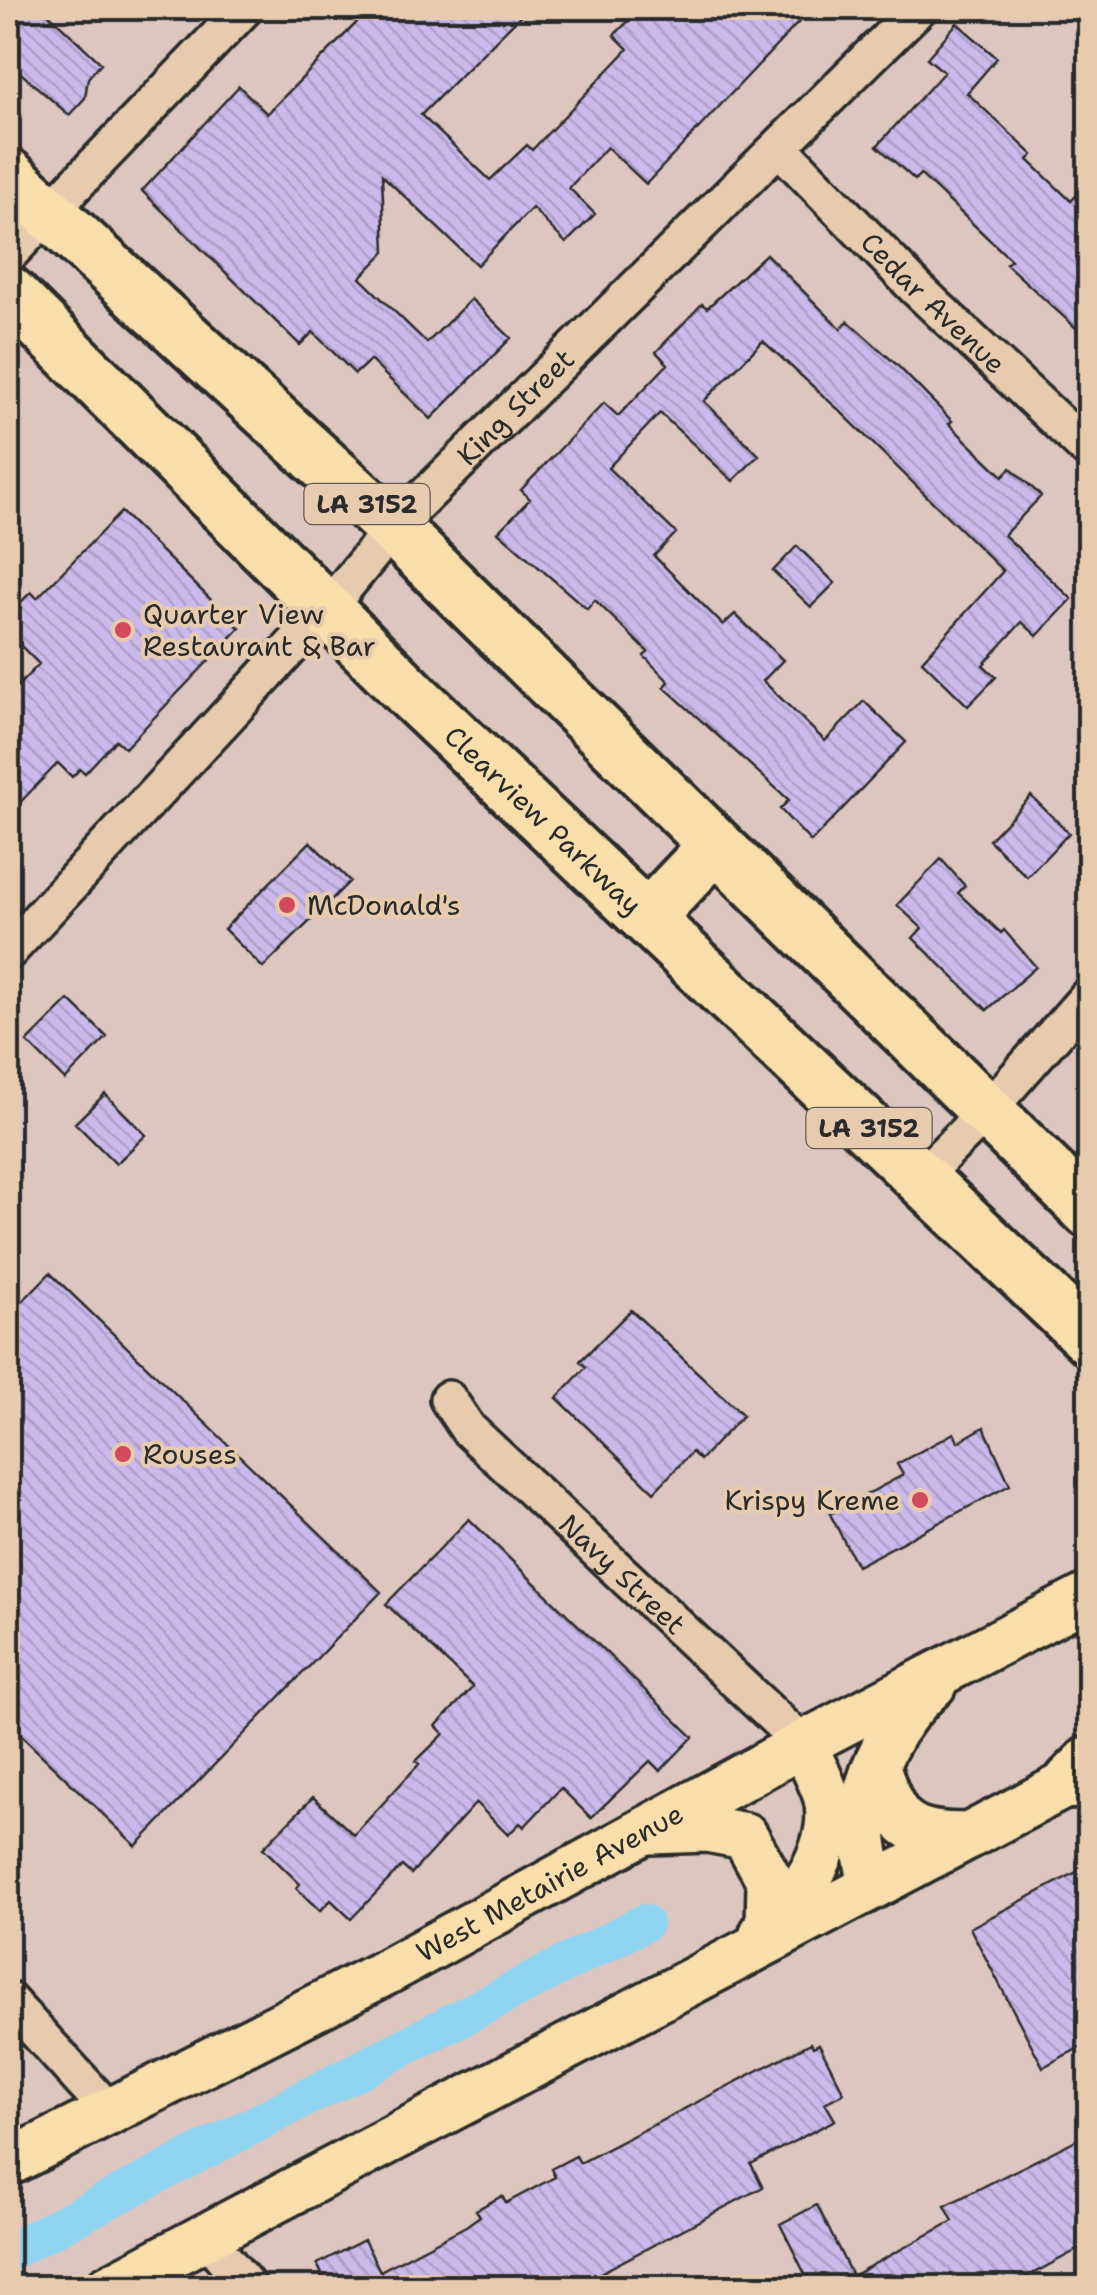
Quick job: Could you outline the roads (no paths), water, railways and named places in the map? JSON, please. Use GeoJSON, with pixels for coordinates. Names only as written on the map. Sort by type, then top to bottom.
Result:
{"type":"FeatureCollection","features":[{"type":"Feature","properties":{"kind":"highway","name":"LA 3152"},"geometry":{"type":"LineString","coordinates":[[8,175],[393,528],[1090,1212]]}},
{"type":"Feature","properties":{"kind":"highway","name":"Clearview Parkway"},"geometry":{"type":"LineString","coordinates":[[8,292],[326,610],[1090,1338]]}},
{"type":"Feature","properties":{"kind":"highway"},"geometry":{"type":"LineString","coordinates":[[648,918],[715,846]]}},
{"type":"Feature","properties":{"kind":"main road","name":"West Metairie Avenue"},"geometry":{"type":"LineString","coordinates":[[8,2164],[386,1972],[803,1744],[1090,1595]]}},
{"type":"Feature","properties":{"kind":"main road"},"geometry":{"type":"LineString","coordinates":[[872,1886],[863,1824],[886,1743],[920,1696],[957,1664]]}},
{"type":"Feature","properties":{"kind":"main road"},"geometry":{"type":"LineString","coordinates":[[726,1962],[769,1928],[800,1891],[823,1850],[827,1798],[803,1744]]}},
{"type":"Feature","properties":{"kind":"main road"},"geometry":{"type":"LineString","coordinates":[[878,1766],[888,1805],[908,1828],[928,1836],[968,1836]]}},
{"type":"Feature","properties":{"kind":"main road"},"geometry":{"type":"LineString","coordinates":[[108,2288],[1083,1773]]}},
{"type":"Feature","properties":{"kind":"main road"},"geometry":{"type":"LineString","coordinates":[[642,1832],[707,1829],[744,1836],[770,1881],[769,1928]]}},
{"type":"Feature","properties":{"kind":"street"},"geometry":{"type":"LineString","coordinates":[[8,256],[244,8]]}},
{"type":"Feature","properties":{"kind":"street","name":"King Street"},"geometry":{"type":"LineString","coordinates":[[8,952],[326,610],[393,528],[919,8]]}},
{"type":"Feature","properties":{"kind":"street","name":"Cedar Avenue"},"geometry":{"type":"LineString","coordinates":[[780,148],[916,288],[1090,452]]}},
{"type":"Feature","properties":{"kind":"street"},"geometry":{"type":"LineString","coordinates":[[920,1177],[986,1112],[1090,994]]}},
{"type":"Feature","properties":{"kind":"street","name":"Navy Street"},"geometry":{"type":"LineString","coordinates":[[448,1399],[468,1430],[803,1744]]}},
{"type":"Feature","properties":{"kind":"street"},"geometry":{"type":"LineString","coordinates":[[8,2000],[109,2111]]}},
{"type":"Feature","properties":{"kind":"street"},"geometry":{"type":"LineString","coordinates":[[205,2236],[249,2288]]}},
{"type":"Feature","properties":{"kind":"waterway"},"geometry":{"type":"LineString","coordinates":[[8,2252],[644,1923]]}},
{"type":"Feature","properties":{"kind":"place","name":"Quarter View Restaurant & Bar"},"geometry":{"type":"Point","coordinates":[123,630]}},
{"type":"Feature","properties":{"kind":"place","name":"McDonald's"},"geometry":{"type":"Point","coordinates":[287,905]}},
{"type":"Feature","properties":{"kind":"place","name":"Rouses"},"geometry":{"type":"Point","coordinates":[123,1454]}},
{"type":"Feature","properties":{"kind":"place","name":"Krispy Kreme"},"geometry":{"type":"Point","coordinates":[920,1500]}}]}
